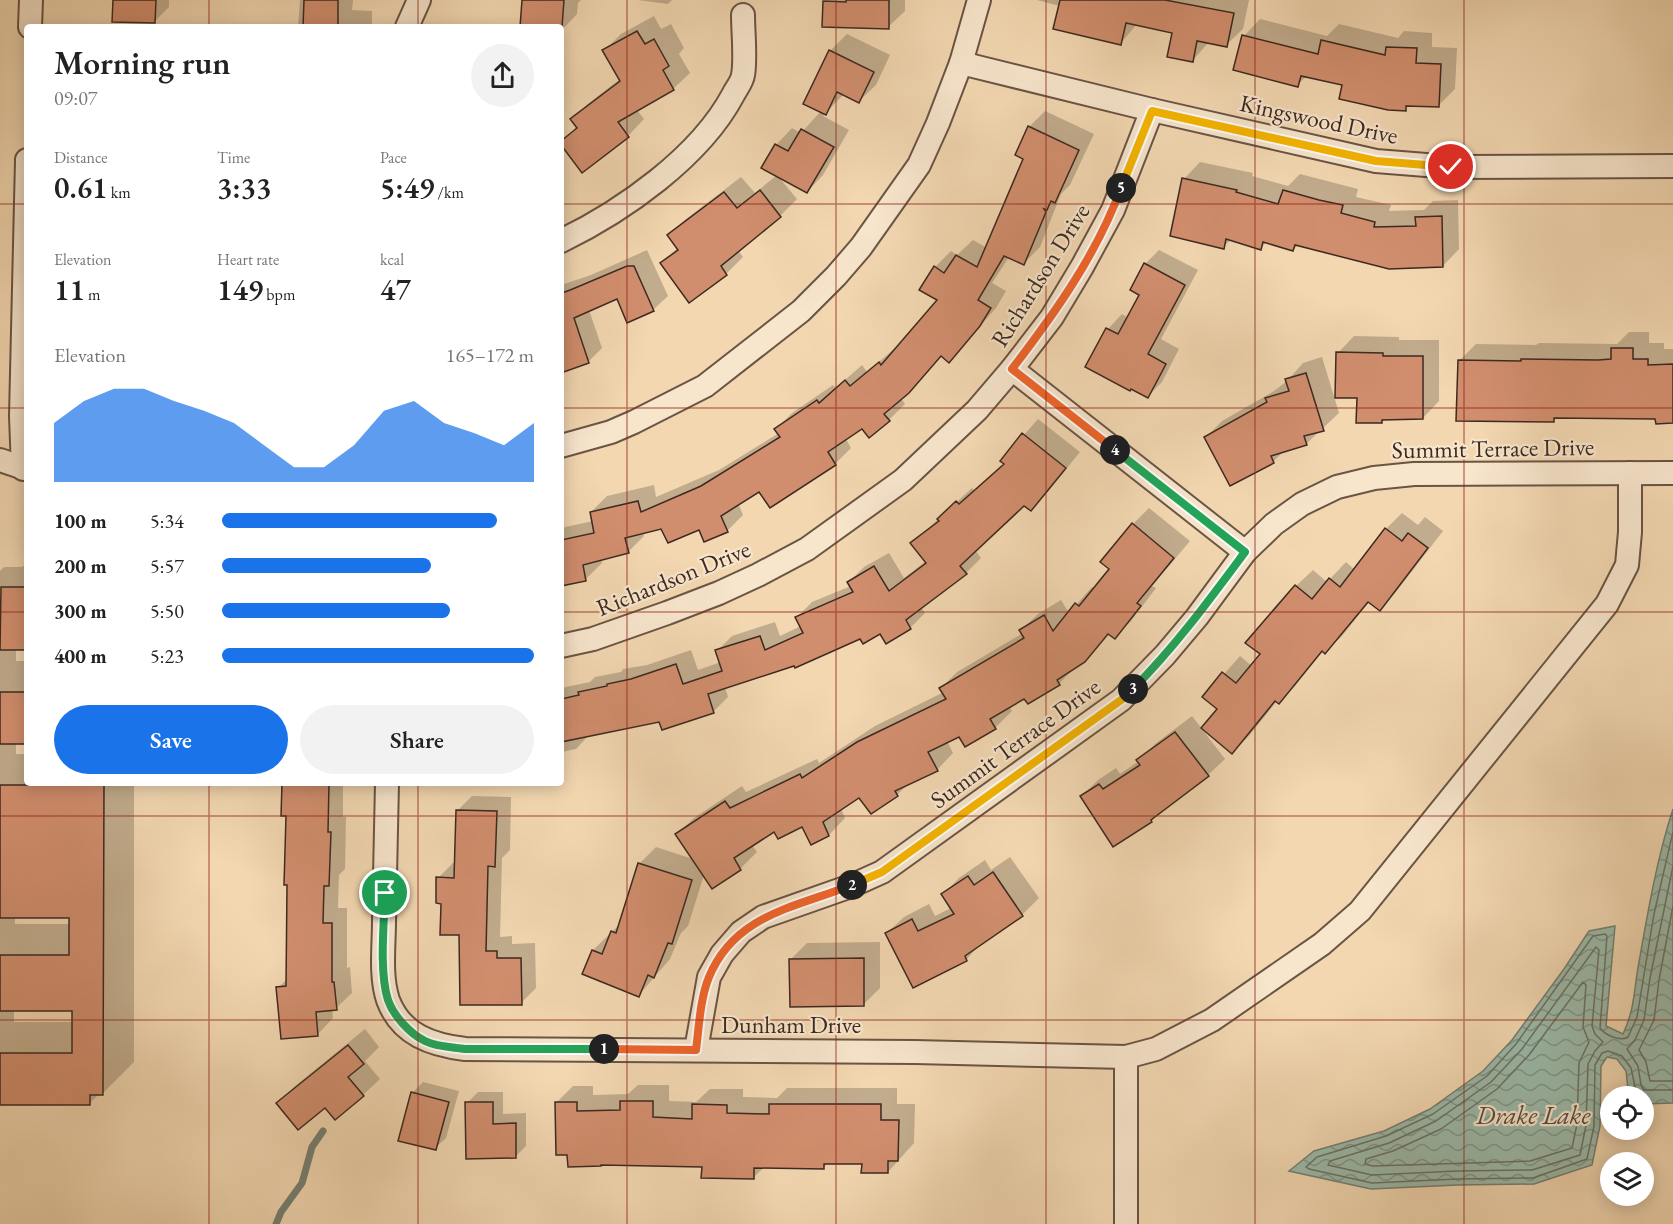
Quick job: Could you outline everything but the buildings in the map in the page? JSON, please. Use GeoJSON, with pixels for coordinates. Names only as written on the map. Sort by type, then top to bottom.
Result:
{"type":"FeatureCollection","features":[{"type":"Feature","properties":{"kind":"street"},"geometry":{"type":"LineString","coordinates":[[30,24],[31,0]]}},
{"type":"Feature","properties":{"kind":"street"},"geometry":{"type":"LineString","coordinates":[[407,24],[419,0]]}},
{"type":"Feature","properties":{"kind":"street"},"geometry":{"type":"LineString","coordinates":[[564,445],[619,429],[705,386],[801,311],[836,276],[861,247],[919,165],[961,63],[979,0]]}},
{"type":"Feature","properties":{"kind":"street"},"geometry":{"type":"LineString","coordinates":[[564,240],[586,229],[660,179],[695,145],[726,107],[743,76],[743,15]]}},
{"type":"Feature","properties":{"kind":"street","name":"Kingswood Drive"},"geometry":{"type":"LineString","coordinates":[[961,63],[1152,111],[1376,161],[1451,167],[1673,166]]}},
{"type":"Feature","properties":{"kind":"street","name":"Richardson Drive"},"geometry":{"type":"LineString","coordinates":[[564,645],[593,639],[719,593],[807,549],[903,480],[977,410],[1052,317],[1113,210],[1152,111]]}},
{"type":"Feature","properties":{"kind":"street"},"geometry":{"type":"LineString","coordinates":[[24,288],[21,416],[24,456]]}},
{"type":"Feature","properties":{"kind":"street"},"geometry":{"type":"LineString","coordinates":[[1012,369],[1245,552]]}},
{"type":"Feature","properties":{"kind":"street"},"geometry":{"type":"LineString","coordinates":[[0,460],[24,469]]}},
{"type":"Feature","properties":{"kind":"street"},"geometry":{"type":"LineString","coordinates":[[0,478],[24,469]]}},
{"type":"Feature","properties":{"kind":"street","name":"Dunham Drive"},"geometry":{"type":"LineString","coordinates":[[387,786],[384,972],[388,1000],[404,1024],[416,1036],[426,1041],[444,1047],[465,1049],[915,1052],[1126,1057],[1155,1049],[1212,1020],[1322,944],[1360,912],[1607,604],[1627,565],[1630,532],[1630,473]]}},
{"type":"Feature","properties":{"kind":"street","name":"Summit Terrace Drive"},"geometry":{"type":"LineString","coordinates":[[696,1050],[709,977],[722,954],[741,932],[763,917],[851,886],[882,872],[1121,700],[1165,655],[1197,617],[1245,552],[1274,524],[1302,504],[1337,487],[1374,478],[1414,474],[1673,473]]}},
{"type":"Feature","properties":{"kind":"street"},"geometry":{"type":"LineString","coordinates":[[1126,1057],[1126,1224]]}},
{"type":"Feature","properties":{"kind":"water","name":"Drake Lake"},"geometry":{"type":"Polygon","coordinates":[[[1673,809],[1673,1103],[1654,1104],[1654,1086],[1628,1086],[1626,1071],[1617,1059],[1607,1057],[1601,1066],[1600,1126],[1592,1165],[1534,1184],[1371,1189],[1289,1171],[1314,1151],[1384,1131],[1430,1109],[1483,1071],[1512,1040],[1589,931],[1615,926],[1606,1026],[1623,1034],[1632,1007],[1662,846],[1673,809]]]}},
{"type":"Feature","properties":{"kind":"waterway"},"geometry":{"type":"LineString","coordinates":[[276,1224],[281,1212],[302,1183],[312,1147],[323,1131]]}},
{"type":"Feature","properties":{"kind":"route"},"geometry":{"type":"LineString","coordinates":[[385,893],[384,972],[388,1000],[395,1013],[416,1036],[444,1047],[465,1049],[696,1050],[709,977],[722,954],[741,932],[763,917],[786,907],[851,886],[882,872],[1121,700],[1145,677],[1197,617],[1245,552],[1012,369],[1052,317],[1113,210],[1152,111],[1376,161],[1451,167]]}}]}
